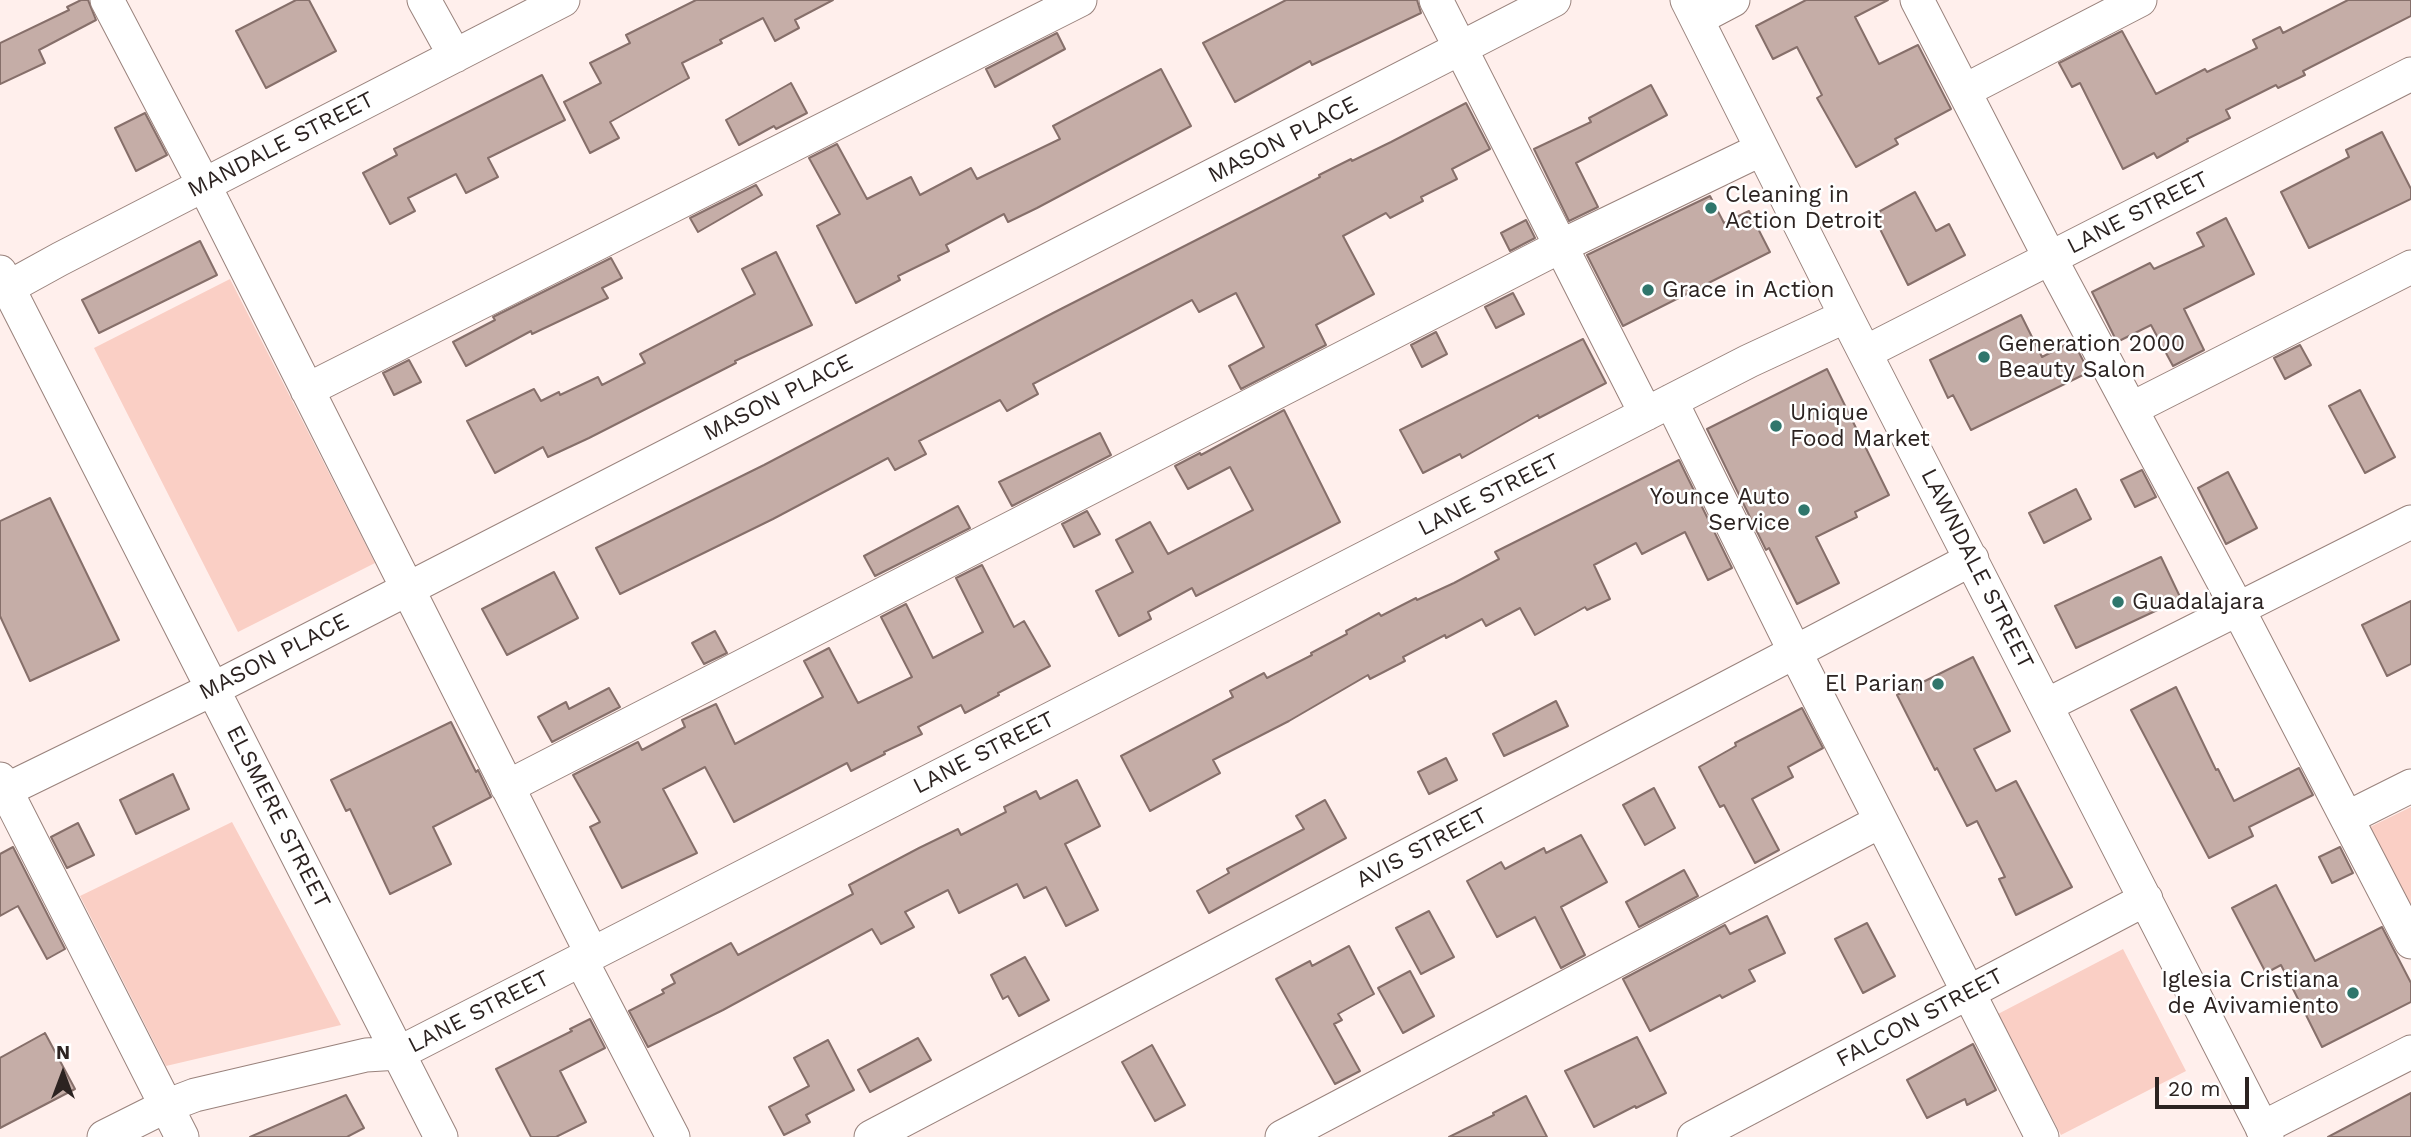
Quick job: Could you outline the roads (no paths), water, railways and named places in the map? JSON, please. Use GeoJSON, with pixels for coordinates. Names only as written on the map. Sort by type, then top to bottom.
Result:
{"type":"FeatureCollection","features":[{"type":"Feature","properties":{"kind":"street"},"geometry":{"type":"LineString","coordinates":[[107,0],[204,185],[507,788],[673,1137]]}},
{"type":"Feature","properties":{"kind":"street"},"geometry":{"type":"LineString","coordinates":[[424,0],[455,56]]}},
{"type":"Feature","properties":{"kind":"street","name":"MANDALE STREET"},"geometry":{"type":"LineString","coordinates":[[3,284],[204,185],[563,0]]}},
{"type":"Feature","properties":{"kind":"street"},"geometry":{"type":"LineString","coordinates":[[307,390],[1080,0]]}},
{"type":"Feature","properties":{"kind":"street"},"geometry":{"type":"LineString","coordinates":[[1436,0],[1561,246],[1659,407],[1795,652],[2042,1137]]}},
{"type":"Feature","properties":{"kind":"street","name":"MASON PLACE"},"geometry":{"type":"LineString","coordinates":[[2,787],[213,689],[1555,0]]}},
{"type":"Feature","properties":{"kind":"street"},"geometry":{"type":"LineString","coordinates":[[1692,9],[1733,0]]}},
{"type":"Feature","properties":{"kind":"street"},"geometry":{"type":"LineString","coordinates":[[1917,0],[2411,942]]}},
{"type":"Feature","properties":{"kind":"street"},"geometry":{"type":"LineString","coordinates":[[1964,90],[2140,0]]}},
{"type":"Feature","properties":{"kind":"street","name":"LAWNDALE STREET"},"geometry":{"type":"LineString","coordinates":[[1692,9],[1846,316],[2265,1132]]}},
{"type":"Feature","properties":{"kind":"street","name":"LANE STREET"},"geometry":{"type":"LineString","coordinates":[[1866,352],[2411,74]]}},
{"type":"Feature","properties":{"kind":"street"},"geometry":{"type":"LineString","coordinates":[[507,788],[1561,246],[1762,149]]}},
{"type":"Feature","properties":{"kind":"street"},"geometry":{"type":"LineString","coordinates":[[2131,409],[2411,267]]}},
{"type":"Feature","properties":{"kind":"street","name":"ELSMERE STREET"},"geometry":{"type":"LineString","coordinates":[[3,284],[441,1137]]}},
{"type":"Feature","properties":{"kind":"street","name":"LANE STREET"},"geometry":{"type":"LineString","coordinates":[[104,1137],[166,1106],[195,1095],[366,1055],[399,1053],[1659,407],[1846,316]]}},
{"type":"Feature","properties":{"kind":"street"},"geometry":{"type":"LineString","coordinates":[[2047,705],[2411,522]]}},
{"type":"Feature","properties":{"kind":"street","name":"AVIS STREET"},"geometry":{"type":"LineString","coordinates":[[871,1137],[1972,559]]}},
{"type":"Feature","properties":{"kind":"street"},"geometry":{"type":"LineString","coordinates":[[2347,818],[2411,786]]}},
{"type":"Feature","properties":{"kind":"street"},"geometry":{"type":"LineString","coordinates":[[2,787],[182,1137]]}},
{"type":"Feature","properties":{"kind":"street"},"geometry":{"type":"LineString","coordinates":[[1282,1137],[1881,821]]}},
{"type":"Feature","properties":{"kind":"street","name":"FALCON STREET"},"geometry":{"type":"LineString","coordinates":[[1694,1137],[2146,899]]}},
{"type":"Feature","properties":{"kind":"street"},"geometry":{"type":"LineString","coordinates":[[2265,1132],[2411,1052]]}},
{"type":"Feature","properties":{"kind":"place","name":"Cleaning in Action Detroit"},"geometry":{"type":"Point","coordinates":[1711,208]}},
{"type":"Feature","properties":{"kind":"place","name":"Grace in Action"},"geometry":{"type":"Point","coordinates":[1648,290]}},
{"type":"Feature","properties":{"kind":"place","name":"Generation 2000 Beauty Salon"},"geometry":{"type":"Point","coordinates":[1984,357]}},
{"type":"Feature","properties":{"kind":"place","name":"Unique Food Market"},"geometry":{"type":"Point","coordinates":[1776,426]}},
{"type":"Feature","properties":{"kind":"place","name":"Younce Auto Service"},"geometry":{"type":"Point","coordinates":[1804,510]}},
{"type":"Feature","properties":{"kind":"place","name":"Guadalajara"},"geometry":{"type":"Point","coordinates":[2118,602]}},
{"type":"Feature","properties":{"kind":"place","name":"El Parian"},"geometry":{"type":"Point","coordinates":[1938,684]}},
{"type":"Feature","properties":{"kind":"place","name":"Iglesia Cristiana de Avivamiento"},"geometry":{"type":"Point","coordinates":[2353,993]}}]}
